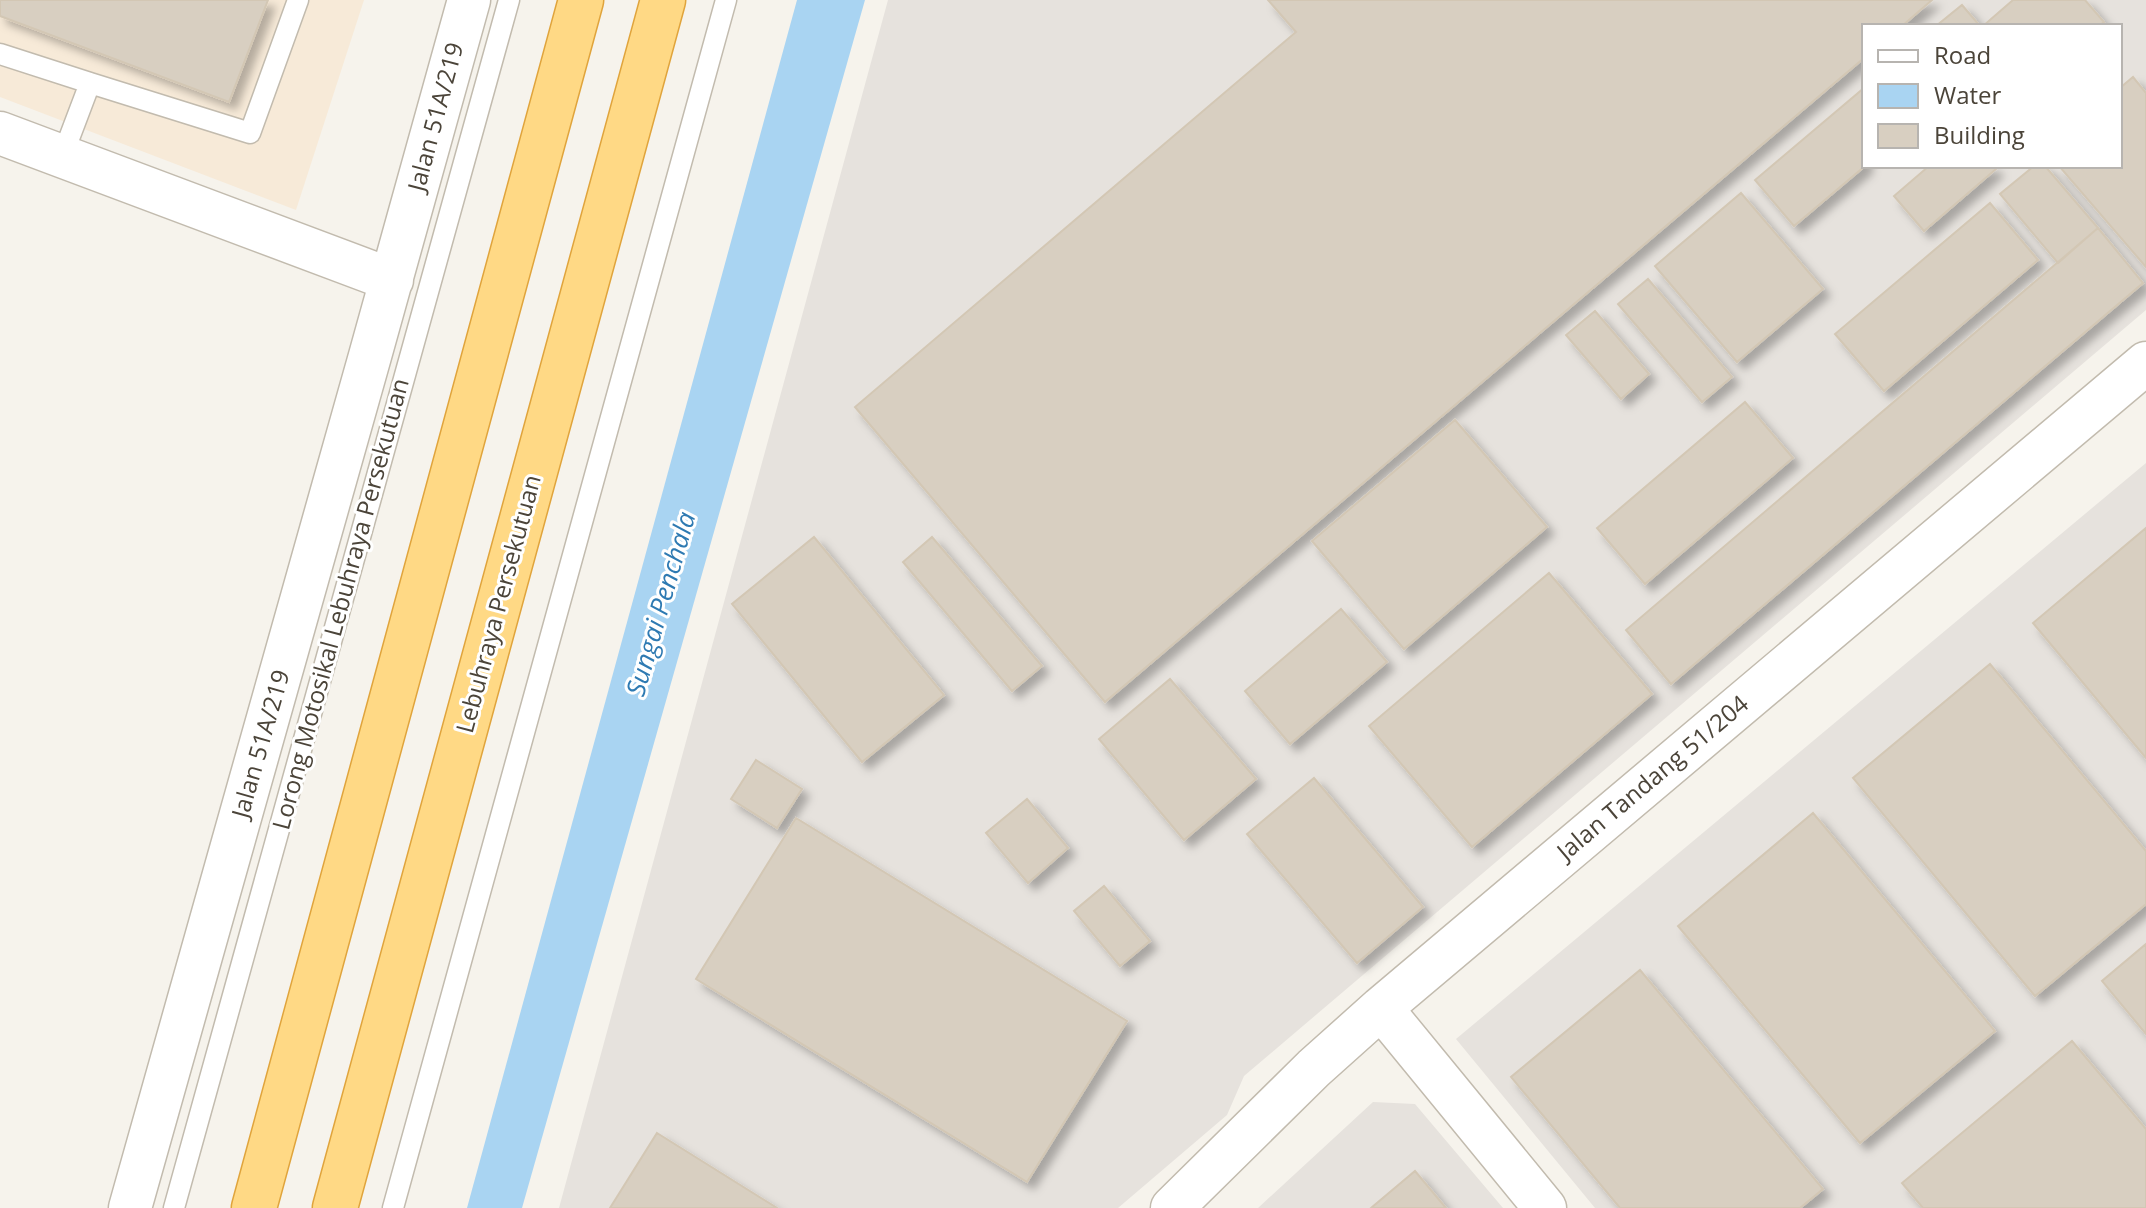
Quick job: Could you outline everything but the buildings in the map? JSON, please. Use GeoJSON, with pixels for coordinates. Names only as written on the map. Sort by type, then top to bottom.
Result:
{"type":"FeatureCollection","features":[{"type":"Feature","properties":{"kind":"highway"},"geometry":{"type":"LineString","coordinates":[[254,1208],[581,0]]}},
{"type":"Feature","properties":{"kind":"highway","name":"Lebuhraya Persekutuan"},"geometry":{"type":"LineString","coordinates":[[335,1208],[663,0]]}},
{"type":"Feature","properties":{"kind":"street","name":"Jalan 51A/219"},"geometry":{"type":"LineString","coordinates":[[130,1208],[469,0]]}},
{"type":"Feature","properties":{"kind":"street"},"geometry":{"type":"LineString","coordinates":[[0,133],[392,280]]}},
{"type":"Feature","properties":{"kind":"street","name":"Jalan Tandang 51/204"},"geometry":{"type":"LineString","coordinates":[[1172,1208],[1314,1068],[1381,1008],[2146,363]]}},
{"type":"Feature","properties":{"kind":"street"},"geometry":{"type":"LineString","coordinates":[[1381,1008],[1545,1208]]}},
{"type":"Feature","properties":{"kind":"lane"},"geometry":{"type":"LineString","coordinates":[[0,54],[250,133],[298,0]]}},
{"type":"Feature","properties":{"kind":"lane","name":"Lorong Motosikal Lebuhraya Persekutuan"},"geometry":{"type":"LineString","coordinates":[[174,1208],[509,0]]}},
{"type":"Feature","properties":{"kind":"lane"},"geometry":{"type":"LineString","coordinates":[[393,1208],[726,0]]}},
{"type":"Feature","properties":{"kind":"lane"},"geometry":{"type":"LineString","coordinates":[[62,157],[90,83]]}},
{"type":"Feature","properties":{"kind":"shaded area"},"geometry":{"type":"Polygon","coordinates":[[[0,0],[364,0],[296,210],[0,97],[0,0]]]}},
{"type":"Feature","properties":{"kind":"shaded area"},"geometry":{"type":"Polygon","coordinates":[[[888,0],[2146,0],[2146,310],[1244,1076],[1227,1115],[1118,1208],[559,1208],[888,0]]]}},
{"type":"Feature","properties":{"kind":"shaded area"},"geometry":{"type":"Polygon","coordinates":[[[2146,463],[2146,1208],[1595,1208],[1456,1039],[2146,463]]]}},
{"type":"Feature","properties":{"kind":"shaded area"},"geometry":{"type":"Polygon","coordinates":[[[1373,1102],[1415,1104],[1503,1208],[1258,1208],[1373,1102]]]}},
{"type":"Feature","properties":{"kind":"water","name":"Sungai Penchala"},"geometry":{"type":"Polygon","coordinates":[[[797,0],[865,0],[522,1208],[467,1208],[797,0]]]}}]}
